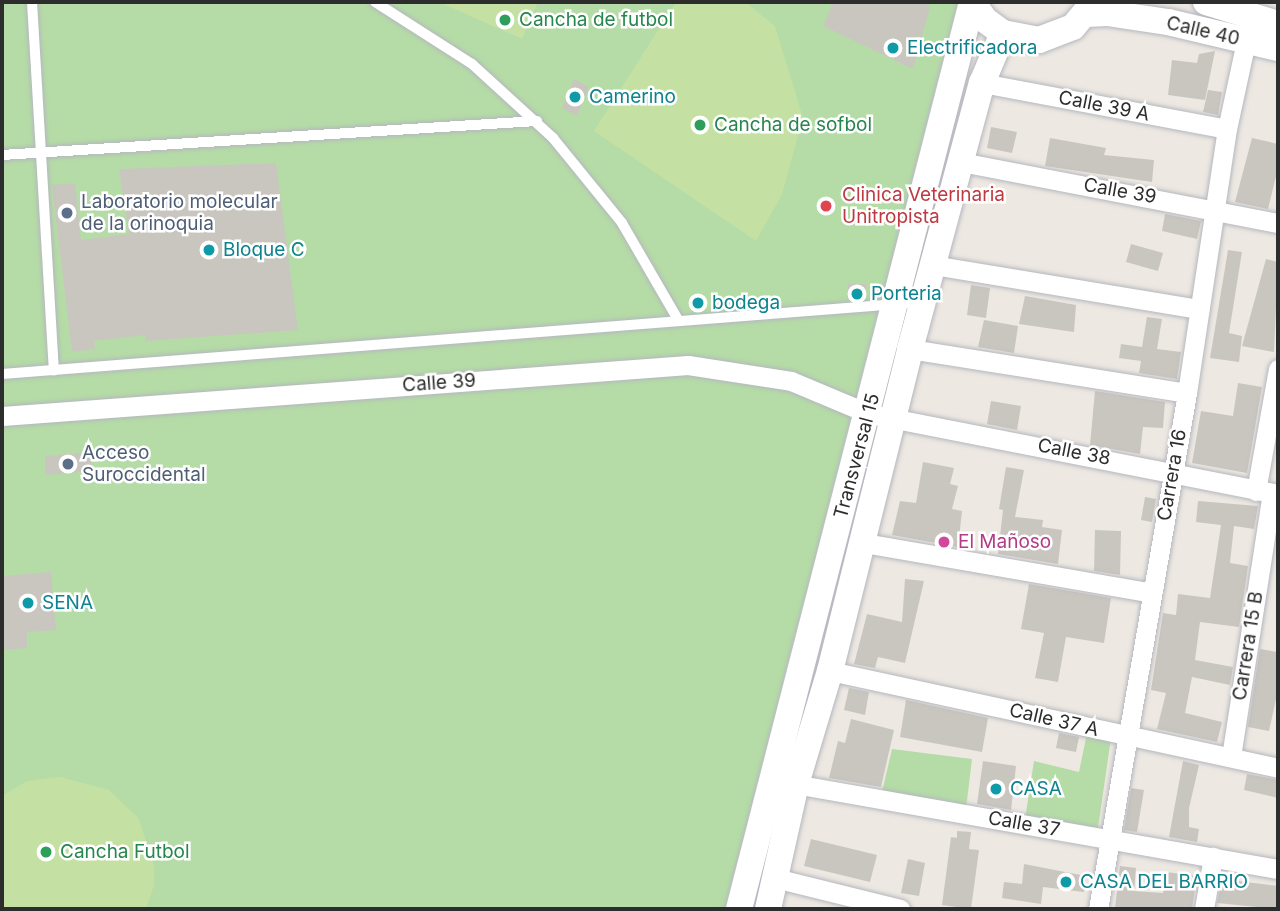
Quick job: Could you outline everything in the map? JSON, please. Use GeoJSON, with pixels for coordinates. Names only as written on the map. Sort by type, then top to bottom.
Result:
{"type":"FeatureCollection","features":[{"type":"Feature","properties":{"kind":"street"},"geometry":{"type":"LineString","coordinates":[[972,2],[985,20],[1003,33],[1020,39],[1057,36],[1090,8]]}},
{"type":"Feature","properties":{"kind":"street","name":"Transversal 15"},"geometry":{"type":"LineString","coordinates":[[768,909],[796,784],[831,671],[864,544],[895,301],[972,2]]}},
{"type":"Feature","properties":{"kind":"street","name":"Calle 40"},"geometry":{"type":"LineString","coordinates":[[1206,2],[1248,19],[1278,48]]}},
{"type":"Feature","properties":{"kind":"street","name":"Calle 40"},"geometry":{"type":"LineString","coordinates":[[1090,8],[1168,22],[1248,19],[1278,24]]}},
{"type":"Feature","properties":{"kind":"street","name":"Carrera 16"},"geometry":{"type":"LineString","coordinates":[[1098,909],[1187,393],[1227,129],[1248,19]]}},
{"type":"Feature","properties":{"kind":"street","name":"Transversal 15"},"geometry":{"type":"LineString","coordinates":[[739,909],[769,779],[882,416],[910,349],[982,83],[1003,33]]}},
{"type":"Feature","properties":{"kind":"street","name":"Calle 39 A"},"geometry":{"type":"LineString","coordinates":[[982,83],[1227,129]]}},
{"type":"Feature","properties":{"kind":"street","name":"Calle 39"},"geometry":{"type":"LineString","coordinates":[[961,162],[1215,208],[1278,223]]}},
{"type":"Feature","properties":{"kind":"street"},"geometry":{"type":"LineString","coordinates":[[933,265],[1199,309]]}},
{"type":"Feature","properties":{"kind":"street"},"geometry":{"type":"LineString","coordinates":[[910,349],[1187,393]]}},
{"type":"Feature","properties":{"kind":"street","name":"Calle 39"},"geometry":{"type":"LineString","coordinates":[[2,416],[688,365],[791,381],[882,416]]}},
{"type":"Feature","properties":{"kind":"street","name":"Carrera 15 B"},"geometry":{"type":"LineString","coordinates":[[1231,757],[1269,493],[1278,369]]}},
{"type":"Feature","properties":{"kind":"street","name":"Calle 38"},"geometry":{"type":"LineString","coordinates":[[882,416],[1173,471],[1269,493]]}},
{"type":"Feature","properties":{"kind":"street"},"geometry":{"type":"LineString","coordinates":[[864,544],[1152,593]]}},
{"type":"Feature","properties":{"kind":"street","name":"Calle 37 A"},"geometry":{"type":"LineString","coordinates":[[831,671],[1278,768]]}},
{"type":"Feature","properties":{"kind":"street","name":"Calle 37"},"geometry":{"type":"LineString","coordinates":[[769,779],[1278,869]]}},
{"type":"Feature","properties":{"kind":"street"},"geometry":{"type":"LineString","coordinates":[[1204,909],[1213,857]]}},
{"type":"Feature","properties":{"kind":"street"},"geometry":{"type":"LineString","coordinates":[[775,878],[900,909]]}},
{"type":"Feature","properties":{"kind":"lane"},"geometry":{"type":"LineString","coordinates":[[32,2],[54,370]]}},
{"type":"Feature","properties":{"kind":"lane"},"geometry":{"type":"LineString","coordinates":[[375,2],[472,64],[537,121],[622,223],[677,318]]}},
{"type":"Feature","properties":{"kind":"lane"},"geometry":{"type":"LineString","coordinates":[[2,155],[537,121]]}},
{"type":"Feature","properties":{"kind":"lane"},"geometry":{"type":"LineString","coordinates":[[2,374],[677,318],[895,301],[923,302]]}},
{"type":"Feature","properties":{"kind":"green space"},"geometry":{"type":"Polygon","coordinates":[[[2,2],[958,2],[725,909],[2,909],[2,2]]]}},
{"type":"Feature","properties":{"kind":"green space","name":"Cancha de futbol"},"geometry":{"type":"Polygon","coordinates":[[[439,2],[538,2],[522,39],[439,2]]]}},
{"type":"Feature","properties":{"kind":"green space","name":"Cancha de sofbol"},"geometry":{"type":"Polygon","coordinates":[[[676,2],[745,2],[775,26],[803,118],[782,194],[756,241],[594,131],[676,2]]]}},
{"type":"Feature","properties":{"kind":"green space"},"geometry":{"type":"Polygon","coordinates":[[[1087,733],[1111,738],[1098,828],[1025,819],[1034,761],[1079,772],[1087,733]]]}},
{"type":"Feature","properties":{"kind":"green space"},"geometry":{"type":"Polygon","coordinates":[[[892,749],[972,759],[966,809],[882,792],[892,749]]]}},
{"type":"Feature","properties":{"kind":"green space"},"geometry":{"type":"Polygon","coordinates":[[[60,777],[109,790],[139,819],[154,866],[154,885],[146,909],[2,909],[2,796],[27,781],[60,777]]]}},
{"type":"Feature","properties":{"kind":"building","name":"Electrificadora"},"geometry":{"type":"Polygon","coordinates":[[[833,2],[925,2],[930,7],[913,69],[823,26],[833,2]]]}},
{"type":"Feature","properties":{"kind":"building"},"geometry":{"type":"Polygon","coordinates":[[[1215,51],[1205,100],[1168,95],[1172,60],[1197,63],[1199,54],[1215,51]]]}},
{"type":"Feature","properties":{"kind":"building","name":"Camerino"},"geometry":{"type":"Polygon","coordinates":[[[574,79],[589,87],[577,116],[562,108],[574,79]]]}},
{"type":"Feature","properties":{"kind":"building"},"geometry":{"type":"Polygon","coordinates":[[[1208,90],[1222,92],[1218,115],[1203,112],[1208,90]]]}},
{"type":"Feature","properties":{"kind":"building"},"geometry":{"type":"Polygon","coordinates":[[[991,127],[1017,132],[1012,153],[987,148],[991,127]]]}},
{"type":"Feature","properties":{"kind":"building"},"geometry":{"type":"Polygon","coordinates":[[[1050,138],[1106,148],[1104,155],[1154,160],[1152,182],[1045,166],[1050,138]]]}},
{"type":"Feature","properties":{"kind":"building"},"geometry":{"type":"Polygon","coordinates":[[[1252,138],[1278,144],[1278,168],[1268,209],[1235,202],[1252,138]]]}},
{"type":"Feature","properties":{"kind":"building","name":"Bloque C"},"geometry":{"type":"Polygon","coordinates":[[[276,163],[298,330],[146,341],[145,335],[94,341],[95,349],[72,352],[52,185],[75,183],[81,240],[129,234],[119,169],[276,163]]]}},
{"type":"Feature","properties":{"kind":"building"},"geometry":{"type":"Polygon","coordinates":[[[1165,214],[1201,221],[1197,239],[1162,231],[1165,214]]]}},
{"type":"Feature","properties":{"kind":"building"},"geometry":{"type":"Polygon","coordinates":[[[1131,244],[1163,253],[1158,271],[1126,262],[1131,244]]]}},
{"type":"Feature","properties":{"kind":"building"},"geometry":{"type":"Polygon","coordinates":[[[1228,250],[1242,252],[1229,333],[1242,336],[1239,362],[1210,358],[1228,250]]]}},
{"type":"Feature","properties":{"kind":"building"},"geometry":{"type":"Polygon","coordinates":[[[1266,259],[1278,262],[1274,352],[1242,346],[1266,259]]]}},
{"type":"Feature","properties":{"kind":"building","name":"Porteria"},"geometry":{"type":"Polygon","coordinates":[[[848,284],[867,284],[865,299],[847,300],[848,284]]]}},
{"type":"Feature","properties":{"kind":"building"},"geometry":{"type":"Polygon","coordinates":[[[971,285],[990,288],[986,318],[967,315],[971,285]]]}},
{"type":"Feature","properties":{"kind":"building"},"geometry":{"type":"Polygon","coordinates":[[[1025,296],[1076,305],[1074,332],[1019,324],[1025,296]]]}},
{"type":"Feature","properties":{"kind":"building"},"geometry":{"type":"Polygon","coordinates":[[[1147,317],[1162,319],[1157,349],[1181,352],[1177,379],[1139,373],[1141,361],[1119,358],[1121,344],[1142,347],[1147,317]]]}},
{"type":"Feature","properties":{"kind":"building"},"geometry":{"type":"Polygon","coordinates":[[[984,320],[1018,326],[1014,353],[978,347],[984,320]]]}},
{"type":"Feature","properties":{"kind":"building"},"geometry":{"type":"Polygon","coordinates":[[[1238,383],[1262,387],[1247,473],[1192,463],[1201,411],[1233,416],[1238,383]]]}},
{"type":"Feature","properties":{"kind":"building"},"geometry":{"type":"Polygon","coordinates":[[[1095,391],[1165,402],[1163,428],[1143,427],[1140,454],[1090,445],[1095,391]]]}},
{"type":"Feature","properties":{"kind":"building"},"geometry":{"type":"Polygon","coordinates":[[[991,401],[1021,406],[1017,430],[987,424],[991,401]]]}},
{"type":"Feature","properties":{"kind":"building","name":"Acceso Suroccidental"},"geometry":{"type":"Polygon","coordinates":[[[91,452],[92,471],[45,475],[45,456],[91,452]]]}},
{"type":"Feature","properties":{"kind":"building"},"geometry":{"type":"Polygon","coordinates":[[[923,462],[954,468],[950,484],[958,486],[952,509],[962,511],[958,547],[892,535],[900,501],[916,503],[923,462]]]}},
{"type":"Feature","properties":{"kind":"building"},"geometry":{"type":"Polygon","coordinates":[[[1006,467],[1024,470],[1015,517],[1043,520],[1042,527],[1062,530],[1058,564],[998,554],[1003,510],[999,509],[1006,467]]]}},
{"type":"Feature","properties":{"kind":"building"},"geometry":{"type":"Polygon","coordinates":[[[1145,497],[1156,499],[1152,522],[1141,520],[1145,497]]]}},
{"type":"Feature","properties":{"kind":"building"},"geometry":{"type":"Polygon","coordinates":[[[1198,501],[1258,506],[1254,529],[1234,526],[1230,563],[1248,566],[1239,627],[1200,622],[1195,660],[1233,667],[1230,685],[1192,677],[1185,713],[1222,722],[1217,742],[1157,729],[1166,693],[1151,690],[1163,613],[1176,615],[1178,594],[1210,598],[1221,525],[1196,522],[1198,501]]]}},
{"type":"Feature","properties":{"kind":"building"},"geometry":{"type":"Polygon","coordinates":[[[1095,530],[1121,531],[1120,575],[1094,571],[1095,530]]]}},
{"type":"Feature","properties":{"kind":"building","name":"SENA"},"geometry":{"type":"Polygon","coordinates":[[[51,572],[56,630],[27,632],[27,648],[2,650],[2,576],[51,572]]]}},
{"type":"Feature","properties":{"kind":"building"},"geometry":{"type":"Polygon","coordinates":[[[905,579],[924,581],[905,663],[878,657],[875,668],[854,664],[867,614],[902,622],[905,579]]]}},
{"type":"Feature","properties":{"kind":"building"},"geometry":{"type":"Polygon","coordinates":[[[1029,584],[1111,598],[1104,643],[1066,637],[1058,682],[1035,678],[1044,633],[1021,629],[1029,584]]]}},
{"type":"Feature","properties":{"kind":"building"},"geometry":{"type":"Polygon","coordinates":[[[1260,649],[1277,652],[1278,690],[1269,731],[1248,727],[1260,649]]]}},
{"type":"Feature","properties":{"kind":"building"},"geometry":{"type":"Polygon","coordinates":[[[849,688],[869,692],[865,715],[844,710],[849,688]]]}},
{"type":"Feature","properties":{"kind":"building"},"geometry":{"type":"Polygon","coordinates":[[[906,700],[988,718],[982,752],[900,737],[906,700]]]}},
{"type":"Feature","properties":{"kind":"building"},"geometry":{"type":"Polygon","coordinates":[[[851,719],[894,730],[881,787],[829,778],[838,741],[845,743],[851,719]]]}},
{"type":"Feature","properties":{"kind":"building"},"geometry":{"type":"Polygon","coordinates":[[[1059,733],[1079,737],[1076,752],[1056,748],[1059,733]]]}},
{"type":"Feature","properties":{"kind":"building","name":"CASA"},"geometry":{"type":"Polygon","coordinates":[[[983,761],[1016,766],[1011,810],[977,804],[983,761]]]}},
{"type":"Feature","properties":{"kind":"building"},"geometry":{"type":"Polygon","coordinates":[[[1183,761],[1199,765],[1189,808],[1189,827],[1199,829],[1197,842],[1169,837],[1183,761]]]}},
{"type":"Feature","properties":{"kind":"building"},"geometry":{"type":"Polygon","coordinates":[[[1247,774],[1278,780],[1278,798],[1244,790],[1247,774]]]}},
{"type":"Feature","properties":{"kind":"building"},"geometry":{"type":"Polygon","coordinates":[[[1131,788],[1144,790],[1137,832],[1124,830],[1131,788]]]}},
{"type":"Feature","properties":{"kind":"building"},"geometry":{"type":"Polygon","coordinates":[[[957,831],[971,832],[969,849],[979,850],[971,909],[942,905],[951,837],[957,838],[957,831]]]}},
{"type":"Feature","properties":{"kind":"building"},"geometry":{"type":"Polygon","coordinates":[[[811,839],[877,855],[870,882],[804,866],[811,839]]]}},
{"type":"Feature","properties":{"kind":"building"},"geometry":{"type":"Polygon","coordinates":[[[908,859],[925,863],[919,896],[901,893],[908,859]]]}},
{"type":"Feature","properties":{"kind":"building"},"geometry":{"type":"Polygon","coordinates":[[[1024,864],[1086,876],[1084,892],[1043,887],[1041,904],[1002,898],[1004,882],[1022,884],[1024,864]]]}},
{"type":"Feature","properties":{"kind":"building"},"geometry":{"type":"Polygon","coordinates":[[[1120,866],[1136,868],[1134,891],[1163,893],[1166,872],[1197,876],[1192,909],[1115,908],[1120,866]]]}},
{"type":"Feature","properties":{"kind":"building"},"geometry":{"type":"Polygon","coordinates":[[[1222,879],[1278,886],[1278,909],[1217,903],[1222,879]]]}},
{"type":"Feature","properties":{"kind":"place","name":"Cancha de futbol"},"geometry":{"type":"Point","coordinates":[505,20]}},
{"type":"Feature","properties":{"kind":"place","name":"Electrificadora"},"geometry":{"type":"Point","coordinates":[893,48]}},
{"type":"Feature","properties":{"kind":"place","name":"Camerino"},"geometry":{"type":"Point","coordinates":[575,97]}},
{"type":"Feature","properties":{"kind":"place","name":"Cancha de sofbol"},"geometry":{"type":"Point","coordinates":[700,125]}},
{"type":"Feature","properties":{"kind":"place","name":"Clinica Veterinaria Unitropista"},"geometry":{"type":"Point","coordinates":[826,206]}},
{"type":"Feature","properties":{"kind":"place","name":"Laboratorio molecular de la orinoquia"},"geometry":{"type":"Point","coordinates":[67,213]}},
{"type":"Feature","properties":{"kind":"place","name":"Bloque C"},"geometry":{"type":"Point","coordinates":[209,250]}},
{"type":"Feature","properties":{"kind":"place","name":"Porteria"},"geometry":{"type":"Point","coordinates":[857,294]}},
{"type":"Feature","properties":{"kind":"place","name":"bodega"},"geometry":{"type":"Point","coordinates":[698,303]}},
{"type":"Feature","properties":{"kind":"place","name":"Acceso Suroccidental"},"geometry":{"type":"Point","coordinates":[68,464]}},
{"type":"Feature","properties":{"kind":"place","name":"El Mañoso"},"geometry":{"type":"Point","coordinates":[944,542]}},
{"type":"Feature","properties":{"kind":"place","name":"SENA"},"geometry":{"type":"Point","coordinates":[28,603]}},
{"type":"Feature","properties":{"kind":"place","name":"CASA"},"geometry":{"type":"Point","coordinates":[996,789]}},
{"type":"Feature","properties":{"kind":"place","name":"Cancha Futbol"},"geometry":{"type":"Point","coordinates":[46,852]}},
{"type":"Feature","properties":{"kind":"place","name":"CASA DEL BARRIO"},"geometry":{"type":"Point","coordinates":[1066,882]}}]}
